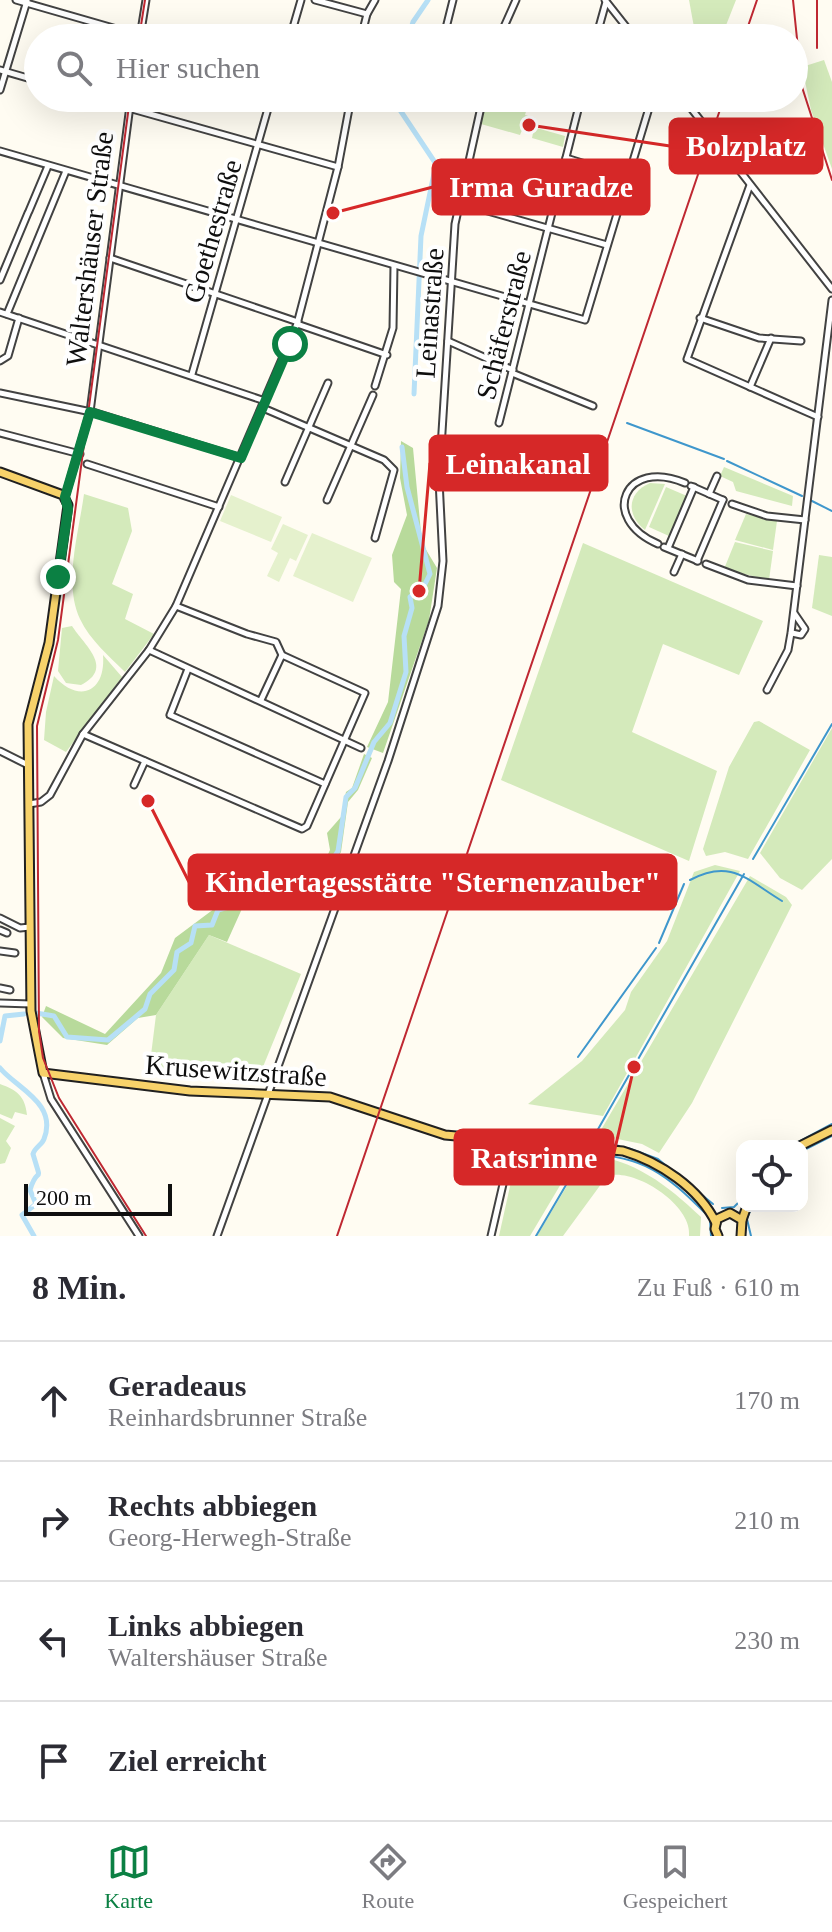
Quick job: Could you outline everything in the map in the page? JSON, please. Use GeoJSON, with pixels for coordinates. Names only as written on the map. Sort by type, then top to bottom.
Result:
{"type":"FeatureCollection","features":[{"type":"Feature","properties":{"kind":"main road"},"geometry":{"type":"LineString","coordinates":[[0,472],[63,496]]}},
{"type":"Feature","properties":{"kind":"main road","name":"Waltershäuser Straße"},"geometry":{"type":"LineString","coordinates":[[43,1073],[31,1004],[29,708],[49,643],[68,509],[63,496]]}},
{"type":"Feature","properties":{"kind":"main road","name":"Krusewitzstraße"},"geometry":{"type":"LineString","coordinates":[[43,1073],[190,1091],[340,1098],[435,1133],[594,1148],[643,1157],[672,1174],[703,1203]]}},
{"type":"Feature","properties":{"kind":"main road"},"geometry":{"type":"LineString","coordinates":[[808,1142],[832,1130]]}},
{"type":"Feature","properties":{"kind":"main road"},"geometry":{"type":"LineString","coordinates":[[703,1203],[742,1220]]}},
{"type":"Feature","properties":{"kind":"main road"},"geometry":{"type":"LineString","coordinates":[[703,1203],[716,1223],[718,1236]]}},
{"type":"Feature","properties":{"kind":"main road"},"geometry":{"type":"LineString","coordinates":[[716,1223],[736,1210]]}},
{"type":"Feature","properties":{"kind":"main road"},"geometry":{"type":"LineString","coordinates":[[743,1212],[743,1235]]}},
{"type":"Feature","properties":{"kind":"street"},"geometry":{"type":"LineString","coordinates":[[16,0],[98,24]]}},
{"type":"Feature","properties":{"kind":"street"},"geometry":{"type":"LineString","coordinates":[[142,24],[146,0]]}},
{"type":"Feature","properties":{"kind":"street"},"geometry":{"type":"LineString","coordinates":[[294,24],[301,0]]}},
{"type":"Feature","properties":{"kind":"street"},"geometry":{"type":"LineString","coordinates":[[315,0],[367,14]]}},
{"type":"Feature","properties":{"kind":"street"},"geometry":{"type":"LineString","coordinates":[[364,24],[375,0]]}},
{"type":"Feature","properties":{"kind":"street"},"geometry":{"type":"LineString","coordinates":[[447,24],[453,0]]}},
{"type":"Feature","properties":{"kind":"street"},"geometry":{"type":"LineString","coordinates":[[505,24],[516,0]]}},
{"type":"Feature","properties":{"kind":"street"},"geometry":{"type":"LineString","coordinates":[[600,24],[606,1]]}},
{"type":"Feature","properties":{"kind":"street"},"geometry":{"type":"LineString","coordinates":[[606,1],[624,24]]}},
{"type":"Feature","properties":{"kind":"street"},"geometry":{"type":"LineString","coordinates":[[0,90],[3,71],[26,2]]}},
{"type":"Feature","properties":{"kind":"street"},"geometry":{"type":"LineString","coordinates":[[3,71],[24,77]]}},
{"type":"Feature","properties":{"kind":"street","name":"Waltershäuser Straße"},"geometry":{"type":"LineString","coordinates":[[63,496],[80,454],[90,412],[129,112]]}},
{"type":"Feature","properties":{"kind":"street"},"geometry":{"type":"LineString","coordinates":[[140,112],[338,167]]}},
{"type":"Feature","properties":{"kind":"street","name":"Goethestraße"},"geometry":{"type":"LineString","coordinates":[[192,374],[267,112]]}},
{"type":"Feature","properties":{"kind":"street"},"geometry":{"type":"LineString","coordinates":[[29,804],[41,802],[50,795],[83,734],[149,650],[176,606],[298,323],[338,167],[348,112]]}},
{"type":"Feature","properties":{"kind":"street","name":"Leinastraße"},"geometry":{"type":"LineString","coordinates":[[266,1094],[388,761],[434,618],[442,572],[439,499],[459,193],[479,112]]}},
{"type":"Feature","properties":{"kind":"street","name":"Schäferstraße"},"geometry":{"type":"LineString","coordinates":[[499,423],[578,112]]}},
{"type":"Feature","properties":{"kind":"street"},"geometry":{"type":"LineString","coordinates":[[0,151],[585,320],[648,112]]}},
{"type":"Feature","properties":{"kind":"street"},"geometry":{"type":"LineString","coordinates":[[694,112],[832,289]]}},
{"type":"Feature","properties":{"kind":"street"},"geometry":{"type":"LineString","coordinates":[[566,158],[627,177]]}},
{"type":"Feature","properties":{"kind":"street"},"geometry":{"type":"LineString","coordinates":[[0,280],[48,166]]}},
{"type":"Feature","properties":{"kind":"street"},"geometry":{"type":"LineString","coordinates":[[66,171],[3,313],[192,374],[384,460],[394,470],[375,538]]}},
{"type":"Feature","properties":{"kind":"street"},"geometry":{"type":"LineString","coordinates":[[750,185],[687,359],[818,417]]}},
{"type":"Feature","properties":{"kind":"street"},"geometry":{"type":"LineString","coordinates":[[463,204],[607,245]]}},
{"type":"Feature","properties":{"kind":"street"},"geometry":{"type":"LineString","coordinates":[[110,258],[387,355]]}},
{"type":"Feature","properties":{"kind":"street"},"geometry":{"type":"LineString","coordinates":[[375,386],[393,328],[394,266]]}},
{"type":"Feature","properties":{"kind":"street"},"geometry":{"type":"LineString","coordinates":[[767,690],[788,650],[791,633],[832,300]]}},
{"type":"Feature","properties":{"kind":"street"},"geometry":{"type":"LineString","coordinates":[[0,361],[8,356],[19,318]]}},
{"type":"Feature","properties":{"kind":"street"},"geometry":{"type":"LineString","coordinates":[[700,318],[759,338],[801,341]]}},
{"type":"Feature","properties":{"kind":"street"},"geometry":{"type":"LineString","coordinates":[[750,387],[771,338]]}},
{"type":"Feature","properties":{"kind":"street"},"geometry":{"type":"LineString","coordinates":[[447,341],[593,406]]}},
{"type":"Feature","properties":{"kind":"street"},"geometry":{"type":"LineString","coordinates":[[285,482],[328,383]]}},
{"type":"Feature","properties":{"kind":"street"},"geometry":{"type":"LineString","coordinates":[[0,393],[90,412],[241,458]]}},
{"type":"Feature","properties":{"kind":"street"},"geometry":{"type":"LineString","coordinates":[[327,500],[373,395]]}},
{"type":"Feature","properties":{"kind":"street"},"geometry":{"type":"LineString","coordinates":[[0,433],[80,454]]}},
{"type":"Feature","properties":{"kind":"street"},"geometry":{"type":"LineString","coordinates":[[87,464],[219,507]]}},
{"type":"Feature","properties":{"kind":"street"},"geometry":{"type":"LineString","coordinates":[[797,586],[748,580],[663,546],[630,526],[624,511],[627,494],[638,480],[655,474],[690,485],[757,514],[805,520]]}},
{"type":"Feature","properties":{"kind":"street"},"geometry":{"type":"LineString","coordinates":[[709,494],[717,476]]}},
{"type":"Feature","properties":{"kind":"street"},"geometry":{"type":"LineString","coordinates":[[663,546],[690,485]]}},
{"type":"Feature","properties":{"kind":"street"},"geometry":{"type":"LineString","coordinates":[[701,562],[727,502]]}},
{"type":"Feature","properties":{"kind":"street"},"geometry":{"type":"LineString","coordinates":[[674,572],[682,554]]}},
{"type":"Feature","properties":{"kind":"street"},"geometry":{"type":"LineString","coordinates":[[83,734],[302,829],[307,826],[365,693],[282,655],[276,642],[176,606]]}},
{"type":"Feature","properties":{"kind":"street"},"geometry":{"type":"LineString","coordinates":[[791,633],[799,636],[805,629],[794,613]]}},
{"type":"Feature","properties":{"kind":"street"},"geometry":{"type":"LineString","coordinates":[[149,650],[361,748]]}},
{"type":"Feature","properties":{"kind":"street"},"geometry":{"type":"LineString","coordinates":[[261,700],[282,655]]}},
{"type":"Feature","properties":{"kind":"street"},"geometry":{"type":"LineString","coordinates":[[188,669],[170,715],[325,784]]}},
{"type":"Feature","properties":{"kind":"street"},"geometry":{"type":"LineString","coordinates":[[0,751],[28,765]]}},
{"type":"Feature","properties":{"kind":"street"},"geometry":{"type":"LineString","coordinates":[[134,785],[145,761]]}},
{"type":"Feature","properties":{"kind":"street"},"geometry":{"type":"LineString","coordinates":[[0,918],[20,928],[30,927]]}},
{"type":"Feature","properties":{"kind":"street"},"geometry":{"type":"LineString","coordinates":[[0,930],[7,933]]}},
{"type":"Feature","properties":{"kind":"street"},"geometry":{"type":"LineString","coordinates":[[0,951],[15,953]]}},
{"type":"Feature","properties":{"kind":"street"},"geometry":{"type":"LineString","coordinates":[[0,988],[10,990]]}},
{"type":"Feature","properties":{"kind":"street"},"geometry":{"type":"LineString","coordinates":[[0,1003],[31,1004]]}},
{"type":"Feature","properties":{"kind":"street"},"geometry":{"type":"LineString","coordinates":[[43,1073],[51,1099],[139,1236]]}},
{"type":"Feature","properties":{"kind":"street"},"geometry":{"type":"LineString","coordinates":[[217,1236],[266,1094]]}},
{"type":"Feature","properties":{"kind":"street"},"geometry":{"type":"LineString","coordinates":[[491,1236],[513,1141]]}},
{"type":"Feature","properties":{"kind":"green space"},"geometry":{"type":"Polygon","coordinates":[[[689,0],[736,0],[727,24],[693,24],[689,0]]]}},
{"type":"Feature","properties":{"kind":"green space"},"geometry":{"type":"Polygon","coordinates":[[[824,60],[832,82],[832,169],[811,110],[808,65],[824,60]]]}},
{"type":"Feature","properties":{"kind":"green space"},"geometry":{"type":"Polygon","coordinates":[[[484,112],[526,112],[525,115],[535,118],[533,127],[565,136],[563,147],[532,138],[533,133],[522,130],[520,135],[481,124],[484,112]]]}},
{"type":"Feature","properties":{"kind":"green space"},"geometry":{"type":"Polygon","coordinates":[[[401,441],[413,448],[422,543],[437,568],[429,620],[383,753],[367,747],[388,702],[401,589],[394,582],[392,555],[407,515],[400,478],[401,441]]]}},
{"type":"Feature","properties":{"kind":"green space"},"geometry":{"type":"Polygon","coordinates":[[[724,467],[793,496],[792,506],[736,491],[733,482],[720,476],[724,467]]]}},
{"type":"Feature","properties":{"kind":"green space"},"geometry":{"type":"Polygon","coordinates":[[[650,483],[665,484],[645,530],[635,518],[632,505],[637,492],[650,483]]]}},
{"type":"Feature","properties":{"kind":"green space"},"geometry":{"type":"Polygon","coordinates":[[[666,487],[687,496],[669,536],[649,527],[666,487]]]}},
{"type":"Feature","properties":{"kind":"green space"},"geometry":{"type":"Polygon","coordinates":[[[84,494],[128,508],[132,531],[112,584],[133,594],[125,619],[154,634],[125,672],[89,634],[75,605],[72,574],[84,494]]]}},
{"type":"Feature","properties":{"kind":"green space"},"geometry":{"type":"Polygon","coordinates":[[[231,495],[282,517],[271,542],[220,521],[231,495]]]}},
{"type":"Feature","properties":{"kind":"green space"},"geometry":{"type":"Polygon","coordinates":[[[746,514],[777,521],[773,550],[735,540],[746,514]]]}},
{"type":"Feature","properties":{"kind":"green space"},"geometry":{"type":"Polygon","coordinates":[[[283,524],[308,535],[296,561],[290,558],[279,582],[267,576],[278,553],[271,549],[283,524]]]}},
{"type":"Feature","properties":{"kind":"green space"},"geometry":{"type":"Polygon","coordinates":[[[312,533],[372,558],[353,602],[293,576],[312,533]]]}},
{"type":"Feature","properties":{"kind":"green space"},"geometry":{"type":"Polygon","coordinates":[[[735,542],[773,551],[769,580],[724,569],[735,542]]]}},
{"type":"Feature","properties":{"kind":"green space"},"geometry":{"type":"Polygon","coordinates":[[[583,543],[763,621],[739,675],[663,644],[632,732],[717,771],[689,861],[501,780],[583,543]]]}},
{"type":"Feature","properties":{"kind":"green space"},"geometry":{"type":"Polygon","coordinates":[[[819,555],[832,557],[832,616],[812,608],[819,555]]]}},
{"type":"Feature","properties":{"kind":"green space"},"geometry":{"type":"Polygon","coordinates":[[[72,626],[94,656],[96,664],[91,678],[81,685],[66,683],[58,671],[62,628],[72,626]]]}},
{"type":"Feature","properties":{"kind":"green space"},"geometry":{"type":"Polygon","coordinates":[[[103,655],[122,677],[66,752],[44,740],[54,676],[73,690],[89,690],[100,678],[103,655]]]}},
{"type":"Feature","properties":{"kind":"green space"},"geometry":{"type":"Polygon","coordinates":[[[759,721],[810,750],[748,859],[725,852],[706,856],[703,849],[729,767],[754,722],[759,721]]]}},
{"type":"Feature","properties":{"kind":"green space"},"geometry":{"type":"Polygon","coordinates":[[[832,728],[832,859],[802,890],[780,878],[760,853],[832,728]]]}},
{"type":"Feature","properties":{"kind":"green space"},"geometry":{"type":"Polygon","coordinates":[[[364,754],[372,758],[358,790],[348,802],[341,852],[322,881],[303,891],[283,882],[319,873],[330,850],[327,833],[341,817],[346,792],[352,788],[364,754]]]}},
{"type":"Feature","properties":{"kind":"green space"},"geometry":{"type":"Polygon","coordinates":[[[715,865],[740,871],[603,1116],[528,1104],[582,1061],[625,1010],[631,992],[667,941],[694,872],[715,865]]]}},
{"type":"Feature","properties":{"kind":"green space"},"geometry":{"type":"Polygon","coordinates":[[[750,876],[786,897],[792,905],[692,1103],[659,1153],[642,1144],[598,1135],[750,876]]]}},
{"type":"Feature","properties":{"kind":"green space"},"geometry":{"type":"Polygon","coordinates":[[[238,891],[291,897],[268,907],[245,902],[227,942],[209,935],[156,1015],[138,1018],[107,1045],[63,1038],[42,1017],[46,1006],[105,1034],[161,973],[175,938],[238,891]]]}},
{"type":"Feature","properties":{"kind":"green space"},"geometry":{"type":"Polygon","coordinates":[[[209,935],[301,974],[258,1079],[204,1079],[149,1071],[156,1015],[209,935]]]}},
{"type":"Feature","properties":{"kind":"green space"},"geometry":{"type":"Polygon","coordinates":[[[0,1084],[19,1095],[27,1115],[15,1112],[12,1119],[0,1114],[0,1084]]]}},
{"type":"Feature","properties":{"kind":"green space"},"geometry":{"type":"Polygon","coordinates":[[[0,1118],[15,1126],[6,1141],[11,1148],[5,1163],[0,1164],[0,1118]]]}},
{"type":"Feature","properties":{"kind":"green space"},"geometry":{"type":"Polygon","coordinates":[[[586,1154],[620,1162],[662,1184],[701,1217],[700,1236],[689,1236],[682,1212],[660,1191],[632,1177],[618,1175],[607,1176],[563,1236],[537,1236],[586,1154]]]}},
{"type":"Feature","properties":{"kind":"green space"},"geometry":{"type":"Polygon","coordinates":[[[516,1159],[571,1167],[530,1236],[499,1236],[516,1159]]]}},
{"type":"Feature","properties":{"kind":"waterway"},"geometry":{"type":"LineString","coordinates":[[412,24],[428,0]]}},
{"type":"Feature","properties":{"kind":"waterway"},"geometry":{"type":"LineString","coordinates":[[401,112],[436,164],[421,236],[414,394]]}},
{"type":"Feature","properties":{"kind":"waterway"},"geometry":{"type":"LineString","coordinates":[[627,423],[724,459]]}},
{"type":"Feature","properties":{"kind":"waterway"},"geometry":{"type":"LineString","coordinates":[[290,888],[319,880],[338,851],[346,797],[355,788],[374,742],[390,723],[406,672],[404,636],[412,608],[410,597],[425,584],[430,574],[407,487],[402,447]]}},
{"type":"Feature","properties":{"kind":"waterway"},"geometry":{"type":"LineString","coordinates":[[727,461],[802,496]]}},
{"type":"Feature","properties":{"kind":"waterway"},"geometry":{"type":"LineString","coordinates":[[810,500],[832,511]]}},
{"type":"Feature","properties":{"kind":"waterway"},"geometry":{"type":"LineString","coordinates":[[753,859],[832,724]]}},
{"type":"Feature","properties":{"kind":"waterway"},"geometry":{"type":"LineString","coordinates":[[690,880],[704,874],[728,871],[748,879],[782,901]]}},
{"type":"Feature","properties":{"kind":"waterway"},"geometry":{"type":"LineString","coordinates":[[589,1145],[744,874]]}},
{"type":"Feature","properties":{"kind":"waterway"},"geometry":{"type":"LineString","coordinates":[[659,943],[684,884]]}},
{"type":"Feature","properties":{"kind":"waterway"},"geometry":{"type":"LineString","coordinates":[[36,1013],[54,1016],[67,1037],[108,1040],[145,1009],[150,994],[174,970],[177,952],[191,943],[195,926],[212,925],[218,910],[232,906],[240,897],[272,902],[284,893]]}},
{"type":"Feature","properties":{"kind":"waterway"},"geometry":{"type":"LineString","coordinates":[[578,1057],[656,948]]}},
{"type":"Feature","properties":{"kind":"waterway"},"geometry":{"type":"LineString","coordinates":[[0,1041],[5,1016],[24,1014]]}},
{"type":"Feature","properties":{"kind":"waterway"},"geometry":{"type":"LineString","coordinates":[[0,1068],[33,1098],[45,1116],[47,1126],[44,1139],[33,1154],[39,1173],[30,1190],[36,1204],[22,1215],[34,1236]]}},
{"type":"Feature","properties":{"kind":"waterway"},"geometry":{"type":"LineString","coordinates":[[802,1140],[832,1124]]}},
{"type":"Feature","properties":{"kind":"waterway"},"geometry":{"type":"LineString","coordinates":[[522,1135],[592,1140]]}},
{"type":"Feature","properties":{"kind":"waterway"},"geometry":{"type":"LineString","coordinates":[[808,1148],[832,1136]]}},
{"type":"Feature","properties":{"kind":"waterway"},"geometry":{"type":"LineString","coordinates":[[593,1139],[619,1146]]}},
{"type":"Feature","properties":{"kind":"waterway"},"geometry":{"type":"LineString","coordinates":[[628,1148],[658,1159],[713,1204]]}},
{"type":"Feature","properties":{"kind":"waterway"},"geometry":{"type":"LineString","coordinates":[[536,1236],[586,1151]]}},
{"type":"Feature","properties":{"kind":"waterway"},"geometry":{"type":"LineString","coordinates":[[510,1168],[515,1153]]}},
{"type":"Feature","properties":{"kind":"waterway"},"geometry":{"type":"LineString","coordinates":[[587,1154],[624,1159],[653,1170],[679,1188],[706,1214]]}},
{"type":"Feature","properties":{"kind":"waterway"},"geometry":{"type":"LineString","coordinates":[[507,1184],[509,1174]]}},
{"type":"Feature","properties":{"kind":"waterway"},"geometry":{"type":"LineString","coordinates":[[722,1208],[736,1205]]}},
{"type":"Feature","properties":{"kind":"waterway"},"geometry":{"type":"LineString","coordinates":[[750,1212],[747,1219],[751,1236]]}},
{"type":"Feature","properties":{"kind":"waterway"},"geometry":{"type":"LineString","coordinates":[[710,1220],[711,1236]]}},
{"type":"Feature","properties":{"kind":"tram line"},"geometry":{"type":"LineString","coordinates":[[141,24],[145,0]]}},
{"type":"Feature","properties":{"kind":"tram line"},"geometry":{"type":"LineString","coordinates":[[128,112],[58,640],[37,726],[39,1031],[43,1058],[59,1098],[146,1236]]}},
{"type":"Feature","properties":{"kind":"railway"},"geometry":{"type":"LineString","coordinates":[[749,24],[757,0]]}},
{"type":"Feature","properties":{"kind":"railway"},"geometry":{"type":"LineString","coordinates":[[793,0],[795,24]]}},
{"type":"Feature","properties":{"kind":"railway"},"geometry":{"type":"LineString","coordinates":[[817,0],[817,48]]}},
{"type":"Feature","properties":{"kind":"railway"},"geometry":{"type":"LineString","coordinates":[[808,106],[832,180]]}},
{"type":"Feature","properties":{"kind":"railway"},"geometry":{"type":"LineString","coordinates":[[337,1236],[719,112]]}},
{"type":"Feature","properties":{"kind":"place","name":"Bolzplatz"},"geometry":{"type":"Point","coordinates":[529,125]}},
{"type":"Feature","properties":{"kind":"place","name":"Irma Guradze"},"geometry":{"type":"Point","coordinates":[333,213]}},
{"type":"Feature","properties":{"kind":"place","name":"Leinakanal"},"geometry":{"type":"Point","coordinates":[419,591]}},
{"type":"Feature","properties":{"kind":"place","name":"Kindertagesstätte \"Sternenzauber\""},"geometry":{"type":"Point","coordinates":[148,801]}},
{"type":"Feature","properties":{"kind":"place","name":"Ratsrinne"},"geometry":{"type":"Point","coordinates":[634,1067]}},
{"type":"Feature","properties":{"kind":"route"},"geometry":{"type":"LineString","coordinates":[[58,577],[68,509],[65,497],[90,412],[241,458],[290,344]]}}]}
